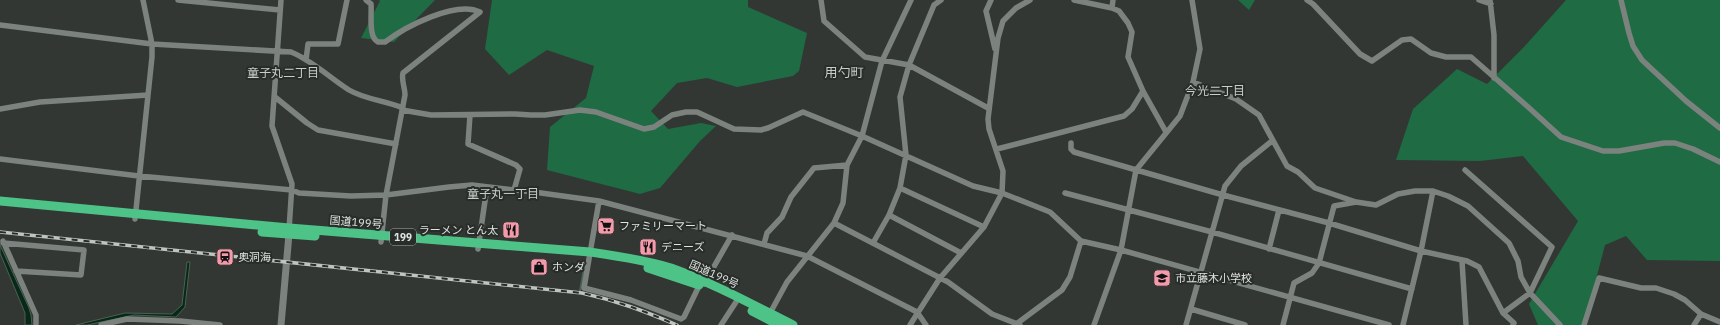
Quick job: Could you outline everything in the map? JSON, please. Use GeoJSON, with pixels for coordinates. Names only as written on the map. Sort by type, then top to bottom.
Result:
{"type":"FeatureCollection","features":[{"type":"Feature","properties":{"kind":"highway","name":"国道199号"},"geometry":{"type":"LineString","coordinates":[[0,201],[289,231],[590,254],[642,266],[702,284],[768,316],[779,325]]}},
{"type":"Feature","properties":{"kind":"highway","name":"国道199号"},"geometry":{"type":"LineString","coordinates":[[0,207],[135,216]]}},
{"type":"Feature","properties":{"kind":"highway","name":"国道199号"},"geometry":{"type":"LineString","coordinates":[[702,284],[736,302],[793,325]]}},
{"type":"Feature","properties":{"kind":"street"},"geometry":{"type":"LineString","coordinates":[[135,216],[152,44],[143,0]]}},
{"type":"Feature","properties":{"kind":"street"},"geometry":{"type":"LineString","coordinates":[[178,0],[280,10]]}},
{"type":"Feature","properties":{"kind":"street"},"geometry":{"type":"LineString","coordinates":[[281,0],[272,126],[292,184],[281,325]]}},
{"type":"Feature","properties":{"kind":"street"},"geometry":{"type":"LineString","coordinates":[[306,60],[308,44],[338,44],[347,0]]}},
{"type":"Feature","properties":{"kind":"street"},"geometry":{"type":"LineString","coordinates":[[366,0],[371,4],[372,30],[373,37],[376,42],[384,42],[430,10]]}},
{"type":"Feature","properties":{"kind":"street"},"geometry":{"type":"LineString","coordinates":[[821,0],[824,21],[865,57],[909,65],[988,108]]}},
{"type":"Feature","properties":{"kind":"street"},"geometry":{"type":"LineString","coordinates":[[768,316],[787,282],[834,223],[844,203],[847,165],[862,136],[882,61],[911,0]]}},
{"type":"Feature","properties":{"kind":"street"},"geometry":{"type":"LineString","coordinates":[[873,243],[900,188],[906,155],[900,97],[909,65],[934,6],[942,0]]}},
{"type":"Feature","properties":{"kind":"street"},"geometry":{"type":"LineString","coordinates":[[991,0],[986,11],[996,54]]}},
{"type":"Feature","properties":{"kind":"street"},"geometry":{"type":"LineString","coordinates":[[910,325],[940,278],[984,227],[1002,193],[1003,172],[997,149],[989,130],[988,108],[996,54],[1003,21],[1016,8],[1030,0]]}},
{"type":"Feature","properties":{"kind":"street"},"geometry":{"type":"LineString","coordinates":[[1074,0],[1112,8],[1119,11],[1128,23],[1132,32],[1128,57],[1143,91],[1166,132]]}},
{"type":"Feature","properties":{"kind":"street"},"geometry":{"type":"LineString","coordinates":[[1112,8],[1113,0]]}},
{"type":"Feature","properties":{"kind":"street"},"geometry":{"type":"LineString","coordinates":[[1094,325],[1121,250],[1136,170],[1180,116],[1193,82],[1200,49],[1192,0]]}},
{"type":"Feature","properties":{"kind":"street"},"geometry":{"type":"LineString","coordinates":[[1307,0],[1360,54],[1372,61],[1402,40],[1411,39],[1431,53],[1446,57],[1470,57],[1561,137],[1603,151],[1619,151],[1664,143],[1675,144],[1693,149],[1720,162]]}},
{"type":"Feature","properties":{"kind":"street"},"geometry":{"type":"LineString","coordinates":[[1479,0],[1491,2],[1494,35],[1494,78]]}},
{"type":"Feature","properties":{"kind":"street"},"geometry":{"type":"LineString","coordinates":[[1621,0],[1633,46],[1642,60],[1686,101],[1720,128]]}},
{"type":"Feature","properties":{"kind":"street"},"geometry":{"type":"LineString","coordinates":[[382,239],[386,195],[405,95],[401,77],[403,73],[480,12],[470,4],[456,3]]}},
{"type":"Feature","properties":{"kind":"street"},"geometry":{"type":"LineString","coordinates":[[0,25],[152,44],[292,52],[350,90],[366,98],[394,104],[402,109],[431,115],[545,115],[580,110],[596,112],[644,129],[654,127],[672,116],[686,112],[697,112],[734,129],[761,130],[803,112],[906,155],[973,186],[1002,193],[1050,212],[1081,241],[1121,250],[1389,325]]}},
{"type":"Feature","properties":{"kind":"street"},"geometry":{"type":"LineString","coordinates":[[1193,82],[1236,99],[1253,109],[1259,115],[1288,166],[1298,172],[1316,188],[1356,202],[1376,205],[1398,194],[1433,190],[1468,206],[1509,243],[1518,261],[1521,277],[1530,293],[1560,325]]}},
{"type":"Feature","properties":{"kind":"street"},"geometry":{"type":"LineString","coordinates":[[997,149],[1124,116],[1132,109],[1143,91]]}},
{"type":"Feature","properties":{"kind":"street"},"geometry":{"type":"LineString","coordinates":[[0,109],[40,102],[148,94]]}},
{"type":"Feature","properties":{"kind":"street"},"geometry":{"type":"LineString","coordinates":[[275,97],[318,130],[396,144]]}},
{"type":"Feature","properties":{"kind":"street"},"geometry":{"type":"LineString","coordinates":[[470,115],[468,144],[516,165],[520,169],[514,190]]}},
{"type":"Feature","properties":{"kind":"street"},"geometry":{"type":"LineString","coordinates":[[1186,325],[1225,186],[1236,172],[1272,140]]}},
{"type":"Feature","properties":{"kind":"street"},"geometry":{"type":"LineString","coordinates":[[1071,143],[1071,149],[1074,152],[1223,195],[1329,223],[1421,251],[1467,261],[1479,267],[1503,313],[1514,322],[1513,325]]}},
{"type":"Feature","properties":{"kind":"street"},"geometry":{"type":"LineString","coordinates":[[0,159],[139,176],[292,190],[299,193],[351,196],[386,195],[472,185],[599,201],[807,256],[917,312],[926,325]]}},
{"type":"Feature","properties":{"kind":"street"},"geometry":{"type":"LineString","coordinates":[[764,244],[767,233],[782,217],[790,197],[814,168],[847,165]]}},
{"type":"Feature","properties":{"kind":"street"},"geometry":{"type":"LineString","coordinates":[[1465,170],[1552,247],[1530,293],[1503,313]]}},
{"type":"Feature","properties":{"kind":"street"},"geometry":{"type":"LineString","coordinates":[[479,246],[487,187]]}},
{"type":"Feature","properties":{"kind":"street"},"geometry":{"type":"LineString","coordinates":[[900,188],[984,227]]}},
{"type":"Feature","properties":{"kind":"street"},"geometry":{"type":"LineString","coordinates":[[1403,325],[1421,251],[1433,190]]}},
{"type":"Feature","properties":{"kind":"street"},"geometry":{"type":"LineString","coordinates":[[1064,193],[1212,232],[1412,289]]}},
{"type":"Feature","properties":{"kind":"street"},"geometry":{"type":"LineString","coordinates":[[599,201],[584,288],[632,300],[681,319],[684,317],[732,235]]}},
{"type":"Feature","properties":{"kind":"street"},"geometry":{"type":"LineString","coordinates":[[1282,325],[1294,283],[1312,273],[1319,263],[1334,206],[1356,202]]}},
{"type":"Feature","properties":{"kind":"street"},"geometry":{"type":"LineString","coordinates":[[1269,249],[1279,210]]}},
{"type":"Feature","properties":{"kind":"street"},"geometry":{"type":"LineString","coordinates":[[888,215],[961,253]]}},
{"type":"Feature","properties":{"kind":"street"},"geometry":{"type":"LineString","coordinates":[[834,223],[948,282],[992,314],[1017,325],[1062,290],[1070,277],[1081,241]]}},
{"type":"Feature","properties":{"kind":"street"},"geometry":{"type":"LineString","coordinates":[[16,271],[81,275],[84,250],[3,242],[16,271],[36,315],[36,325]]}},
{"type":"Feature","properties":{"kind":"street"},"geometry":{"type":"LineString","coordinates":[[1462,261],[1466,325]]}},
{"type":"Feature","properties":{"kind":"street"},"geometry":{"type":"LineString","coordinates":[[1584,325],[1598,278],[1642,288],[1656,288],[1674,294],[1686,300],[1701,314],[1720,322]]}},
{"type":"Feature","properties":{"kind":"street"},"geometry":{"type":"LineString","coordinates":[[721,325],[736,302]]}},
{"type":"Feature","properties":{"kind":"street"},"geometry":{"type":"LineString","coordinates":[[1191,309],[1245,325]]}},
{"type":"Feature","properties":{"kind":"street"},"geometry":{"type":"LineString","coordinates":[[1694,325],[1701,314]]}},
{"type":"Feature","properties":{"kind":"street"},"geometry":{"type":"LineString","coordinates":[[101,325],[127,319],[180,321],[220,325]]}},
{"type":"Feature","properties":{"kind":"green space"},"geometry":{"type":"Polygon","coordinates":[[[379,0],[435,0],[394,42],[361,38],[380,1],[379,0]]]}},
{"type":"Feature","properties":{"kind":"green space"},"geometry":{"type":"Polygon","coordinates":[[[492,0],[748,0],[748,7],[807,33],[799,71],[793,76],[737,87],[707,78],[677,83],[651,111],[668,129],[701,123],[716,126],[700,141],[660,188],[640,194],[547,170],[550,127],[586,98],[594,66],[547,50],[509,75],[485,49],[492,0]]]}},
{"type":"Feature","properties":{"kind":"green space"},"geometry":{"type":"Polygon","coordinates":[[[1238,0],[1255,0],[1249,10],[1238,0]]]}},
{"type":"Feature","properties":{"kind":"green space"},"geometry":{"type":"Polygon","coordinates":[[[1566,0],[1720,0],[1720,261],[1647,260],[1626,236],[1605,245],[1584,325],[1538,325],[1529,304],[1578,221],[1523,156],[1480,161],[1396,160],[1413,109],[1457,69],[1487,84],[1523,48],[1566,0]]]}},
{"type":"Feature","properties":{"kind":"shaded area"},"geometry":{"type":"Polygon","coordinates":[[[0,245],[29,308],[32,325],[25,325],[25,313],[0,253],[0,245]]]}},
{"type":"Feature","properties":{"kind":"shaded area"},"geometry":{"type":"Polygon","coordinates":[[[187,262],[190,262],[185,307],[176,317],[134,315],[87,325],[76,325],[125,313],[172,314],[182,305],[187,262]]]}},
{"type":"Feature","properties":{"kind":"waterway"},"geometry":{"type":"LineString","coordinates":[[580,291],[585,263]]}},
{"type":"Feature","properties":{"kind":"railway"},"geometry":{"type":"LineString","coordinates":[[0,232],[582,293],[631,307],[677,325]]}},
{"type":"Feature","properties":{"kind":"place","name":"ファミリーマート"},"geometry":{"type":"Point","coordinates":[606,226]}},
{"type":"Feature","properties":{"kind":"place","name":"ラーメン とん太"},"geometry":{"type":"Point","coordinates":[511,230]}},
{"type":"Feature","properties":{"kind":"place","name":"デニーズ"},"geometry":{"type":"Point","coordinates":[648,247]}},
{"type":"Feature","properties":{"kind":"place","name":"奥洞海"},"geometry":{"type":"Point","coordinates":[225,257]}},
{"type":"Feature","properties":{"kind":"place","name":"ホンダ"},"geometry":{"type":"Point","coordinates":[539,267]}},
{"type":"Feature","properties":{"kind":"place","name":"市立藤木小学校"},"geometry":{"type":"Point","coordinates":[1162,278]}},
{"type":"Feature","properties":{"kind":"district","name":"用勺町"},"geometry":{"type":"Point","coordinates":[844,72]}},
{"type":"Feature","properties":{"kind":"district","name":"童子丸二丁目"},"geometry":{"type":"Point","coordinates":[283,73]}},
{"type":"Feature","properties":{"kind":"district","name":"今光二丁目"},"geometry":{"type":"Point","coordinates":[1215,91]}},
{"type":"Feature","properties":{"kind":"district","name":"童子丸一丁目"},"geometry":{"type":"Point","coordinates":[503,194]}}]}
